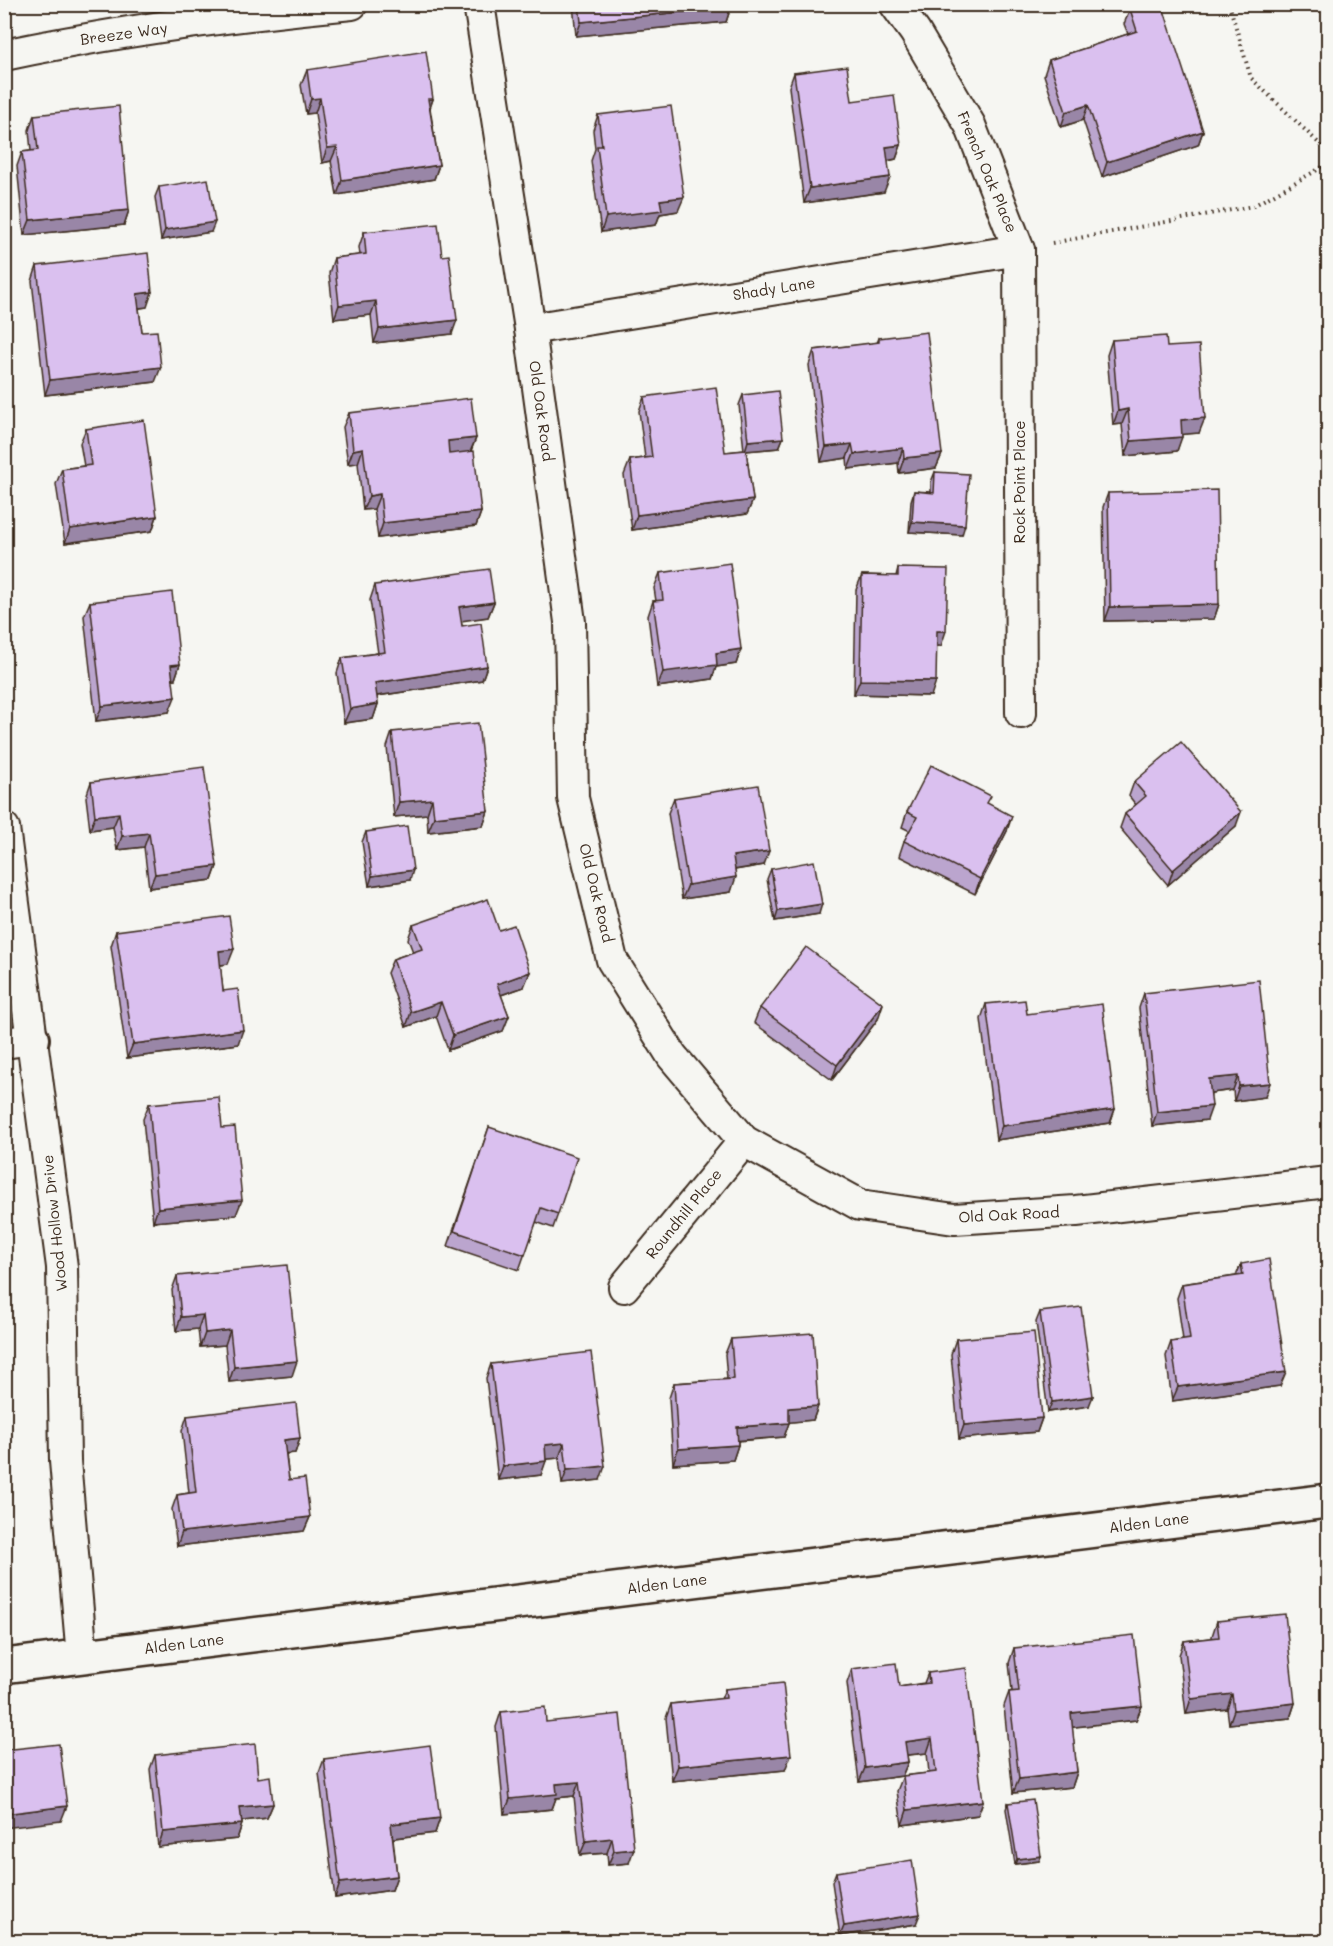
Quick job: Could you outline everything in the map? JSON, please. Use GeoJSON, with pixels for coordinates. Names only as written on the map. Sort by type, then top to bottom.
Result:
{"type":"FeatureCollection","features":[{"type":"Feature","properties":{"kind":"street","name":"Breeze Way"},"geometry":{"type":"LineString","coordinates":[[4,55],[86,39],[290,10],[351,4]]}},
{"type":"Feature","properties":{"kind":"street","name":"Old Oak Road"},"geometry":{"type":"LineString","coordinates":[[479,4],[530,329],[570,622],[573,798],[612,960],[672,1056],[744,1140],[860,1205],[954,1219],[1076,1211],[1329,1182]]}},
{"type":"Feature","properties":{"kind":"street","name":"French Oak Place"},"geometry":{"type":"LineString","coordinates":[[895,4],[915,32],[970,125],[1019,250]]}},
{"type":"Feature","properties":{"kind":"street","name":"Shady Lane"},"geometry":{"type":"LineString","coordinates":[[530,329],[1019,250]]}},
{"type":"Feature","properties":{"kind":"street","name":"Rock Point Place"},"geometry":{"type":"LineString","coordinates":[[1019,250],[1021,713]]}},
{"type":"Feature","properties":{"kind":"street","name":"Wood Hollow Drive"},"geometry":{"type":"LineString","coordinates":[[4,828],[34,1040],[62,1267],[65,1461],[82,1657]]}},
{"type":"Feature","properties":{"kind":"street"},"geometry":{"type":"LineString","coordinates":[[4,1043],[34,1040]]}},
{"type":"Feature","properties":{"kind":"street","name":"Roundhill Place"},"geometry":{"type":"LineString","coordinates":[[624,1287],[744,1140]]}},
{"type":"Feature","properties":{"kind":"street","name":"Alden Lane"},"geometry":{"type":"LineString","coordinates":[[4,1666],[1329,1501]]}},
{"type":"Feature","properties":{"kind":"path"},"geometry":{"type":"LineString","coordinates":[[1229,4],[1251,78],[1329,152]]}},
{"type":"Feature","properties":{"kind":"path"},"geometry":{"type":"LineString","coordinates":[[1019,250],[1253,206],[1329,164]]}},
{"type":"Feature","properties":{"kind":"building"},"geometry":{"type":"Polygon","coordinates":[[[579,4],[731,4],[731,7],[581,22],[579,4]]]}},
{"type":"Feature","properties":{"kind":"building"},"geometry":{"type":"Polygon","coordinates":[[[1145,4],[1162,4],[1203,131],[1107,162],[1088,105],[1066,112],[1049,60],[1137,31],[1130,9],[1145,4]]]}},
{"type":"Feature","properties":{"kind":"building"},"geometry":{"type":"Polygon","coordinates":[[[426,51],[433,99],[428,99],[439,165],[342,180],[337,147],[327,148],[320,98],[311,99],[307,70],[426,51]]]}},
{"type":"Feature","properties":{"kind":"building"},"geometry":{"type":"Polygon","coordinates":[[[847,66],[852,101],[894,95],[901,145],[886,147],[890,177],[810,188],[794,73],[847,66]]]}},
{"type":"Feature","properties":{"kind":"building"},"geometry":{"type":"Polygon","coordinates":[[[119,106],[129,210],[30,220],[22,152],[38,150],[34,115],[119,106]]]}},
{"type":"Feature","properties":{"kind":"building"},"geometry":{"type":"Polygon","coordinates":[[[671,106],[684,197],[660,200],[662,210],[606,217],[597,146],[602,146],[598,115],[671,106]]]}},
{"type":"Feature","properties":{"kind":"building"},"geometry":{"type":"Polygon","coordinates":[[[208,179],[215,222],[165,230],[159,187],[208,179]]]}},
{"type":"Feature","properties":{"kind":"building"},"geometry":{"type":"Polygon","coordinates":[[[438,224],[442,256],[449,255],[457,320],[379,329],[376,301],[339,305],[334,258],[366,254],[364,232],[438,224]]]}},
{"type":"Feature","properties":{"kind":"building"},"geometry":{"type":"Polygon","coordinates":[[[148,253],[152,292],[137,294],[142,332],[157,331],[161,367],[50,380],[37,266],[148,253]]]}},
{"type":"Feature","properties":{"kind":"building"},"geometry":{"type":"Polygon","coordinates":[[[927,332],[942,454],[904,458],[903,448],[854,454],[852,444],[826,447],[814,350],[879,342],[879,338],[927,332]]]}},
{"type":"Feature","properties":{"kind":"building"},"geometry":{"type":"Polygon","coordinates":[[[1166,336],[1167,347],[1199,345],[1205,418],[1181,420],[1182,437],[1131,441],[1128,409],[1118,411],[1112,340],[1166,336]]]}},
{"type":"Feature","properties":{"kind":"building"},"geometry":{"type":"Polygon","coordinates":[[[716,387],[725,452],[746,450],[753,500],[637,515],[630,460],[652,457],[644,397],[716,387]]]}},
{"type":"Feature","properties":{"kind":"building"},"geometry":{"type":"Polygon","coordinates":[[[778,391],[783,438],[748,441],[743,395],[778,391]]]}},
{"type":"Feature","properties":{"kind":"building"},"geometry":{"type":"Polygon","coordinates":[[[471,398],[476,438],[448,441],[449,454],[474,451],[481,512],[383,523],[380,494],[369,496],[363,448],[353,450],[349,413],[471,398]]]}},
{"type":"Feature","properties":{"kind":"building"},"geometry":{"type":"Polygon","coordinates":[[[144,420],[157,516],[70,529],[62,469],[91,465],[86,429],[144,420]]]}},
{"type":"Feature","properties":{"kind":"building"},"geometry":{"type":"Polygon","coordinates":[[[935,472],[969,474],[965,525],[912,522],[914,491],[934,493],[935,472]]]}},
{"type":"Feature","properties":{"kind":"building"},"geometry":{"type":"Polygon","coordinates":[[[1217,490],[1219,604],[1110,607],[1108,493],[1217,490]]]}},
{"type":"Feature","properties":{"kind":"building"},"geometry":{"type":"Polygon","coordinates":[[[730,563],[741,649],[716,653],[717,665],[663,672],[653,601],[663,600],[660,573],[730,563]]]}},
{"type":"Feature","properties":{"kind":"building"},"geometry":{"type":"Polygon","coordinates":[[[898,568],[948,569],[946,631],[937,631],[936,681],[860,680],[862,575],[898,576],[898,568]]]}},
{"type":"Feature","properties":{"kind":"building"},"geometry":{"type":"Polygon","coordinates":[[[489,569],[494,602],[459,607],[462,626],[481,623],[487,666],[375,683],[378,704],[350,709],[342,658],[385,652],[375,585],[489,569]]]}},
{"type":"Feature","properties":{"kind":"building"},"geometry":{"type":"Polygon","coordinates":[[[172,592],[180,664],[171,665],[175,697],[102,706],[90,602],[172,592]]]}},
{"type":"Feature","properties":{"kind":"building"},"geometry":{"type":"Polygon","coordinates":[[[478,723],[488,811],[434,817],[432,799],[399,802],[392,732],[478,723]]]}},
{"type":"Feature","properties":{"kind":"building"},"geometry":{"type":"Polygon","coordinates":[[[1181,742],[1241,812],[1173,870],[1125,814],[1146,796],[1134,782],[1181,742]]]}},
{"type":"Feature","properties":{"kind":"building"},"geometry":{"type":"Polygon","coordinates":[[[931,765],[991,796],[987,803],[1012,816],[980,879],[904,841],[917,817],[907,812],[931,765]]]}},
{"type":"Feature","properties":{"kind":"building"},"geometry":{"type":"Polygon","coordinates":[[[204,767],[217,866],[155,874],[149,833],[122,836],[119,813],[95,816],[91,782],[204,767]]]}},
{"type":"Feature","properties":{"kind":"building"},"geometry":{"type":"Polygon","coordinates":[[[758,785],[769,851],[733,856],[736,877],[688,885],[674,798],[758,785]]]}},
{"type":"Feature","properties":{"kind":"building"},"geometry":{"type":"Polygon","coordinates":[[[407,826],[413,870],[372,876],[366,832],[407,826]]]}},
{"type":"Feature","properties":{"kind":"building"},"geometry":{"type":"Polygon","coordinates":[[[814,861],[822,904],[778,911],[771,869],[814,861]]]}},
{"type":"Feature","properties":{"kind":"building"},"geometry":{"type":"Polygon","coordinates":[[[488,899],[499,930],[514,925],[530,972],[497,984],[509,1016],[453,1035],[441,1002],[411,1012],[393,959],[422,949],[413,925],[488,899]]]}},
{"type":"Feature","properties":{"kind":"building"},"geometry":{"type":"Polygon","coordinates":[[[229,916],[234,949],[219,951],[223,991],[238,989],[243,1030],[133,1044],[116,931],[229,916]]]}},
{"type":"Feature","properties":{"kind":"building"},"geometry":{"type":"Polygon","coordinates":[[[806,947],[883,1004],[837,1065],[760,1008],[806,947]]]}},
{"type":"Feature","properties":{"kind":"building"},"geometry":{"type":"Polygon","coordinates":[[[1259,980],[1270,1083],[1239,1086],[1238,1076],[1209,1079],[1212,1106],[1157,1112],[1144,993],[1259,980]]]}},
{"type":"Feature","properties":{"kind":"building"},"geometry":{"type":"Polygon","coordinates":[[[1025,1000],[1027,1014],[1102,1004],[1115,1109],[1002,1126],[986,1004],[1025,1000]]]}},
{"type":"Feature","properties":{"kind":"building"},"geometry":{"type":"Polygon","coordinates":[[[219,1097],[222,1128],[235,1127],[242,1200],[158,1208],[149,1104],[219,1097]]]}},
{"type":"Feature","properties":{"kind":"building"},"geometry":{"type":"Polygon","coordinates":[[[489,1127],[577,1157],[558,1214],[541,1208],[525,1255],[454,1231],[489,1127]]]}},
{"type":"Feature","properties":{"kind":"building"},"geometry":{"type":"Polygon","coordinates":[[[1269,1259],[1286,1372],[1178,1387],[1171,1342],[1190,1339],[1182,1284],[1243,1275],[1241,1264],[1269,1259]]]}},
{"type":"Feature","properties":{"kind":"building"},"geometry":{"type":"Polygon","coordinates":[[[287,1265],[297,1361],[234,1367],[230,1330],[205,1333],[203,1315],[181,1317],[177,1276],[287,1265]]]}},
{"type":"Feature","properties":{"kind":"building"},"geometry":{"type":"Polygon","coordinates":[[[1081,1307],[1093,1396],[1052,1402],[1040,1312],[1081,1307]]]}},
{"type":"Feature","properties":{"kind":"building"},"geometry":{"type":"Polygon","coordinates":[[[1034,1332],[1042,1418],[964,1425],[956,1339],[1034,1332]]]}},
{"type":"Feature","properties":{"kind":"building"},"geometry":{"type":"Polygon","coordinates":[[[813,1333],[818,1406],[789,1408],[789,1423],[737,1427],[738,1445],[678,1449],[674,1383],[734,1379],[731,1339],[813,1333]]]}},
{"type":"Feature","properties":{"kind":"building"},"geometry":{"type":"Polygon","coordinates":[[[591,1352],[605,1466],[567,1470],[564,1443],[545,1445],[546,1461],[503,1466],[491,1364],[591,1352]]]}},
{"type":"Feature","properties":{"kind":"building"},"geometry":{"type":"Polygon","coordinates":[[[296,1403],[300,1438],[284,1440],[289,1480],[305,1478],[310,1517],[182,1532],[177,1495],[196,1492],[187,1416],[296,1403]]]}},
{"type":"Feature","properties":{"kind":"building"},"geometry":{"type":"Polygon","coordinates":[[[1285,1614],[1295,1703],[1234,1710],[1232,1694],[1191,1699],[1184,1641],[1219,1637],[1217,1621],[1285,1614]]]}},
{"type":"Feature","properties":{"kind":"building"},"geometry":{"type":"Polygon","coordinates":[[[1134,1635],[1142,1706],[1071,1713],[1077,1772],[1019,1779],[1009,1692],[1019,1691],[1014,1648],[1134,1635]]]}},
{"type":"Feature","properties":{"kind":"building"},"geometry":{"type":"Polygon","coordinates":[[[896,1663],[899,1687],[929,1683],[928,1673],[966,1668],[983,1801],[907,1810],[903,1776],[936,1772],[932,1738],[905,1742],[908,1762],[865,1768],[852,1669],[896,1663]]]}},
{"type":"Feature","properties":{"kind":"building"},"geometry":{"type":"Polygon","coordinates":[[[783,1683],[791,1755],[678,1766],[671,1704],[726,1698],[725,1689],[783,1683]]]}},
{"type":"Feature","properties":{"kind":"building"},"geometry":{"type":"Polygon","coordinates":[[[545,1707],[546,1722],[620,1714],[634,1849],[614,1851],[612,1838],[586,1841],[579,1782],[556,1784],[557,1794],[510,1799],[501,1712],[545,1707]]]}},
{"type":"Feature","properties":{"kind":"building"},"geometry":{"type":"Polygon","coordinates":[[[59,1744],[67,1806],[4,1814],[4,1750],[59,1744]]]}},
{"type":"Feature","properties":{"kind":"building"},"geometry":{"type":"Polygon","coordinates":[[[255,1744],[258,1778],[270,1776],[273,1804],[240,1807],[242,1824],[163,1832],[155,1755],[255,1744]]]}},
{"type":"Feature","properties":{"kind":"building"},"geometry":{"type":"Polygon","coordinates":[[[430,1745],[440,1818],[391,1824],[397,1876],[340,1883],[324,1759],[430,1745]]]}},
{"type":"Feature","properties":{"kind":"building"},"geometry":{"type":"Polygon","coordinates":[[[1033,1800],[1041,1856],[1017,1859],[1008,1803],[1033,1800]]]}},
{"type":"Feature","properties":{"kind":"building"},"geometry":{"type":"Polygon","coordinates":[[[912,1860],[920,1914],[844,1926],[836,1872],[912,1860]]]}}]}
